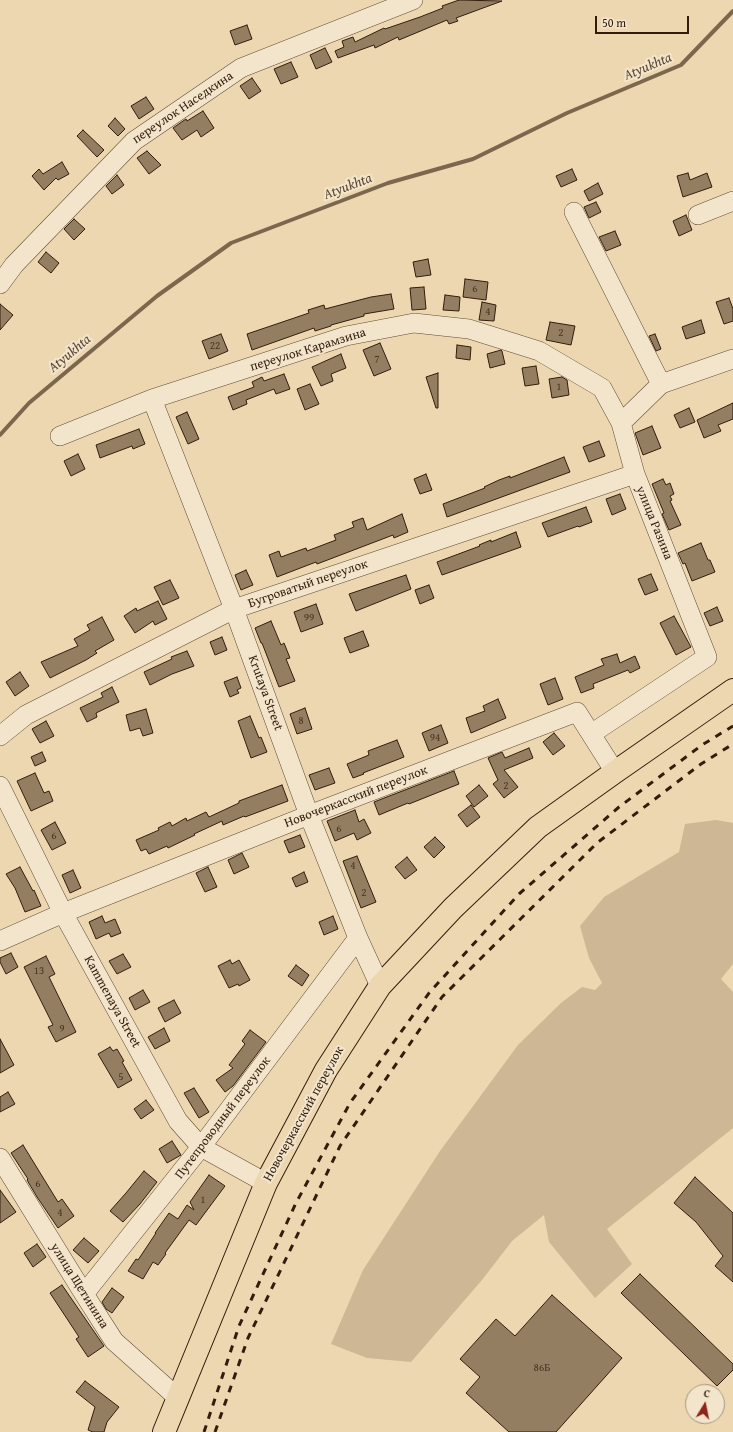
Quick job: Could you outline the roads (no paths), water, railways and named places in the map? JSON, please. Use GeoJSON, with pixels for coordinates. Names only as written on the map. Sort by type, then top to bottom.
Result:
{"type":"FeatureCollection","features":[{"type":"Feature","properties":{"kind":"main road","name":"Новочеркасский переулок"},"geometry":{"type":"LineString","coordinates":[[164,1432],[266,1183],[326,1070],[380,986],[453,908],[538,827],[614,772],[733,690]]}},
{"type":"Feature","properties":{"kind":"street","name":"переулок Наседкина"},"geometry":{"type":"LineString","coordinates":[[0,284],[14,265],[134,141],[241,68],[412,0]]}},
{"type":"Feature","properties":{"kind":"street"},"geometry":{"type":"LineString","coordinates":[[698,214],[733,201]]}},
{"type":"Feature","properties":{"kind":"street"},"geometry":{"type":"LineString","coordinates":[[574,212],[661,384]]}},
{"type":"Feature","properties":{"kind":"street","name":"переулок Карамзина"},"geometry":{"type":"LineString","coordinates":[[60,436],[152,399],[346,336],[414,323],[469,329],[539,351],[602,388]]}},
{"type":"Feature","properties":{"kind":"street"},"geometry":{"type":"LineString","coordinates":[[621,423],[661,384],[733,359]]}},
{"type":"Feature","properties":{"kind":"street","name":"улица Разина"},"geometry":{"type":"LineString","coordinates":[[591,734],[707,658],[635,474],[621,423],[602,388]]}},
{"type":"Feature","properties":{"kind":"street","name":"Krutaya Street"},"geometry":{"type":"LineString","coordinates":[[152,399],[234,609],[309,815],[358,938],[380,986]]}},
{"type":"Feature","properties":{"kind":"street","name":"Бугроватый переулок"},"geometry":{"type":"LineString","coordinates":[[0,736],[26,715],[234,609],[635,474]]}},
{"type":"Feature","properties":{"kind":"street","name":"Новочеркасский переулок"},"geometry":{"type":"LineString","coordinates":[[0,941],[63,913],[309,815],[577,712],[614,772]]}},
{"type":"Feature","properties":{"kind":"street","name":"Kammenaya Street"},"geometry":{"type":"LineString","coordinates":[[0,786],[63,913],[178,1121],[201,1147],[266,1183]]}},
{"type":"Feature","properties":{"kind":"street","name":"Путепроводный переулок"},"geometry":{"type":"LineString","coordinates":[[84,1294],[201,1147],[358,938]]}},
{"type":"Feature","properties":{"kind":"street","name":"улица Щетинина"},"geometry":{"type":"LineString","coordinates":[[0,1158],[114,1341],[178,1398]]}},
{"type":"Feature","properties":{"kind":"waterway","name":"Atyukhta"},"geometry":{"type":"LineString","coordinates":[[0,435],[29,403],[157,296],[231,243],[388,183],[473,159],[567,113],[681,65],[733,11]]}},
{"type":"Feature","properties":{"kind":"railway"},"geometry":{"type":"LineString","coordinates":[[204,1432],[239,1326],[296,1203],[350,1103],[429,993],[519,894],[619,807],[702,745],[733,726]]}},
{"type":"Feature","properties":{"kind":"railway"},"geometry":{"type":"LineString","coordinates":[[215,1432],[248,1338],[340,1146],[442,997],[597,843],[701,764],[733,744]]}}]}
